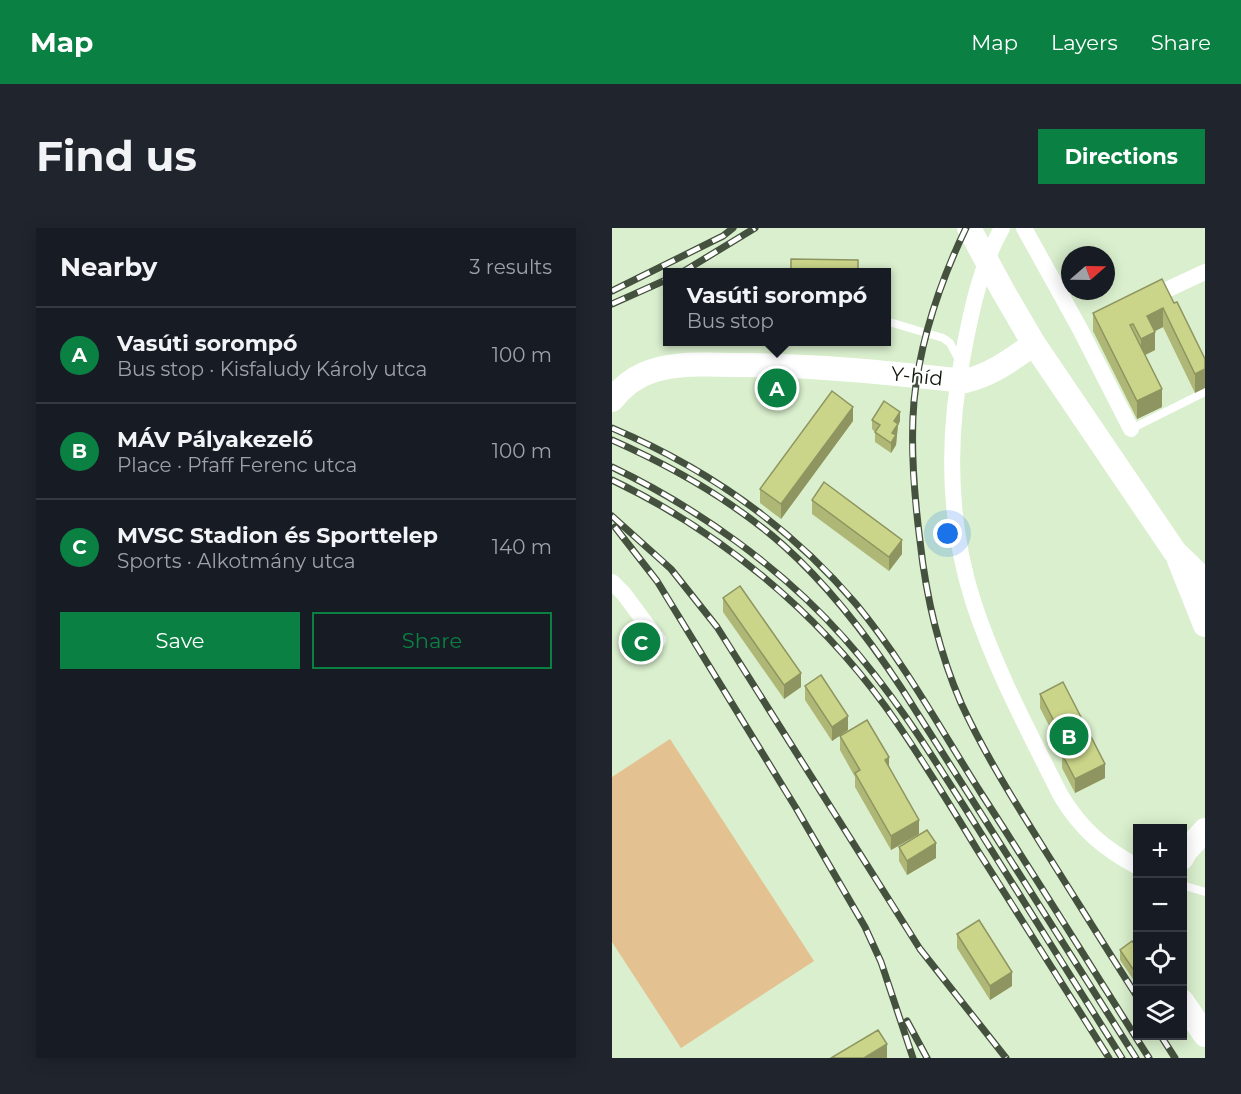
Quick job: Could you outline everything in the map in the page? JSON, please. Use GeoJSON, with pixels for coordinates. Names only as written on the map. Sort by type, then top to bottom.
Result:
{"type":"FeatureCollection","features":[{"type":"Feature","properties":{"kind":"main road"},"geometry":{"type":"LineString","coordinates":[[969,228],[1002,291],[1034,344],[1175,552],[1205,581]]}},
{"type":"Feature","properties":{"kind":"main road","name":"Y-híd"},"geometry":{"type":"LineString","coordinates":[[612,400],[618,392],[640,376],[668,367],[702,365],[789,365],[965,381],[982,377],[998,369],[1034,344]]}},
{"type":"Feature","properties":{"kind":"main road"},"geometry":{"type":"LineString","coordinates":[[1175,552],[1205,625]]}},
{"type":"Feature","properties":{"kind":"main road"},"geometry":{"type":"LineString","coordinates":[[1187,850],[1205,830]]}},
{"type":"Feature","properties":{"kind":"main road"},"geometry":{"type":"LineString","coordinates":[[1187,1008],[1205,1035]]}},
{"type":"Feature","properties":{"kind":"street"},"geometry":{"type":"LineString","coordinates":[[1002,228],[994,242],[973,306],[960,369],[951,440],[953,493],[963,564],[986,636],[1026,725],[1072,813],[1099,843],[1133,865]]}},
{"type":"Feature","properties":{"kind":"street"},"geometry":{"type":"LineString","coordinates":[[1024,228],[1085,327],[1131,429]]}},
{"type":"Feature","properties":{"kind":"street"},"geometry":{"type":"LineString","coordinates":[[1132,305],[1205,272]]}},
{"type":"Feature","properties":{"kind":"street"},"geometry":{"type":"LineString","coordinates":[[612,582],[624,594],[658,640]]}},
{"type":"Feature","properties":{"kind":"lane"},"geometry":{"type":"LineString","coordinates":[[891,322],[943,338],[955,350],[960,369]]}},
{"type":"Feature","properties":{"kind":"lane"},"geometry":{"type":"LineString","coordinates":[[1131,429],[1205,392]]}},
{"type":"Feature","properties":{"kind":"lane"},"geometry":{"type":"LineString","coordinates":[[1187,887],[1205,892]]}},
{"type":"Feature","properties":{"kind":"shaded area"},"geometry":{"type":"Polygon","coordinates":[[[670,739],[814,961],[681,1048],[612,942],[612,777],[670,739]]]}},
{"type":"Feature","properties":{"kind":"building"},"geometry":{"type":"Polygon","coordinates":[[[791,259],[858,260],[858,268],[791,268],[791,259]]]}},
{"type":"Feature","properties":{"kind":"building"},"geometry":{"type":"Polygon","coordinates":[[[1162,279],[1174,303],[1177,302],[1205,359],[1205,369],[1195,374],[1163,308],[1147,316],[1155,332],[1141,339],[1133,324],[1130,325],[1162,389],[1137,401],[1093,313],[1162,279]]]}},
{"type":"Feature","properties":{"kind":"building"},"geometry":{"type":"Polygon","coordinates":[[[832,391],[853,407],[781,504],[760,489],[832,391]]]}},
{"type":"Feature","properties":{"kind":"building"},"geometry":{"type":"Polygon","coordinates":[[[884,401],[900,412],[894,421],[898,424],[892,433],[896,435],[891,443],[875,432],[880,425],[872,420],[884,401]]]}},
{"type":"Feature","properties":{"kind":"building"},"geometry":{"type":"Polygon","coordinates":[[[824,482],[902,540],[889,557],[812,500],[824,482]]]}},
{"type":"Feature","properties":{"kind":"building"},"geometry":{"type":"Polygon","coordinates":[[[740,586],[801,673],[784,685],[723,598],[740,586]]]}},
{"type":"Feature","properties":{"kind":"building"},"geometry":{"type":"Polygon","coordinates":[[[821,675],[848,716],[832,727],[805,686],[821,675]]]}},
{"type":"Feature","properties":{"kind":"building"},"geometry":{"type":"Polygon","coordinates":[[[1063,682],[1105,764],[1075,779],[1062,754],[1069,750],[1040,694],[1063,682]]]}},
{"type":"Feature","properties":{"kind":"building"},"geometry":{"type":"Polygon","coordinates":[[[867,720],[889,757],[885,760],[919,820],[891,836],[855,773],[860,770],[840,736],[867,720]]]}},
{"type":"Feature","properties":{"kind":"building"},"geometry":{"type":"Polygon","coordinates":[[[927,830],[936,843],[907,861],[899,847],[927,830]]]}},
{"type":"Feature","properties":{"kind":"building"},"geometry":{"type":"Polygon","coordinates":[[[979,920],[1012,972],[990,986],[957,934],[979,920]]]}},
{"type":"Feature","properties":{"kind":"building"},"geometry":{"type":"Polygon","coordinates":[[[1133,942],[1133,969],[1120,950],[1133,942]]]}},
{"type":"Feature","properties":{"kind":"building"},"geometry":{"type":"Polygon","coordinates":[[[878,1030],[887,1044],[864,1058],[831,1058],[878,1030]]]}},
{"type":"Feature","properties":{"kind":"railway"},"geometry":{"type":"LineString","coordinates":[[612,291],[723,236],[733,228]]}},
{"type":"Feature","properties":{"kind":"railway"},"geometry":{"type":"LineString","coordinates":[[689,268],[755,228]]}},
{"type":"Feature","properties":{"kind":"railway"},"geometry":{"type":"LineString","coordinates":[[966,228],[932,312],[921,356],[914,401],[912,436],[914,488],[930,603],[953,684],[980,741],[1023,816],[1133,990]]}},
{"type":"Feature","properties":{"kind":"railway"},"geometry":{"type":"LineString","coordinates":[[612,304],[663,281]]}},
{"type":"Feature","properties":{"kind":"railway"},"geometry":{"type":"LineString","coordinates":[[612,428],[680,461],[744,502],[803,549],[856,604],[906,673],[1149,1058]]}},
{"type":"Feature","properties":{"kind":"railway"},"geometry":{"type":"LineString","coordinates":[[612,440],[680,473],[744,514],[783,545],[832,595],[876,650],[902,689],[1136,1058]]}},
{"type":"Feature","properties":{"kind":"railway"},"geometry":{"type":"LineString","coordinates":[[612,467],[675,501],[736,541],[820,612],[863,660],[931,754],[1122,1058]]}},
{"type":"Feature","properties":{"kind":"railway"},"geometry":{"type":"LineString","coordinates":[[612,480],[690,523],[762,576],[828,637],[858,671],[885,706],[921,760],[1109,1058]]}},
{"type":"Feature","properties":{"kind":"railway"},"geometry":{"type":"LineString","coordinates":[[612,516],[671,569],[717,627],[920,949],[1006,1058]]}},
{"type":"Feature","properties":{"kind":"railway"},"geometry":{"type":"LineString","coordinates":[[615,527],[657,581],[796,808],[865,927],[881,962],[913,1058]]}},
{"type":"Feature","properties":{"kind":"railway"},"geometry":{"type":"LineString","coordinates":[[907,1021],[927,1058]]}},
{"type":"Feature","properties":{"kind":"railway"},"geometry":{"type":"LineString","coordinates":[[1164,1040],[1175,1058]]}},
{"type":"Feature","properties":{"kind":"place","name":"Vasúti sorompó"},"geometry":{"type":"Point","coordinates":[777,388]}},
{"type":"Feature","properties":{"kind":"place","name":"MVSC Stadion és Sporttelep"},"geometry":{"type":"Point","coordinates":[641,642]}},
{"type":"Feature","properties":{"kind":"place","name":"MÁV Pályakezelő"},"geometry":{"type":"Point","coordinates":[1069,736]}}]}
